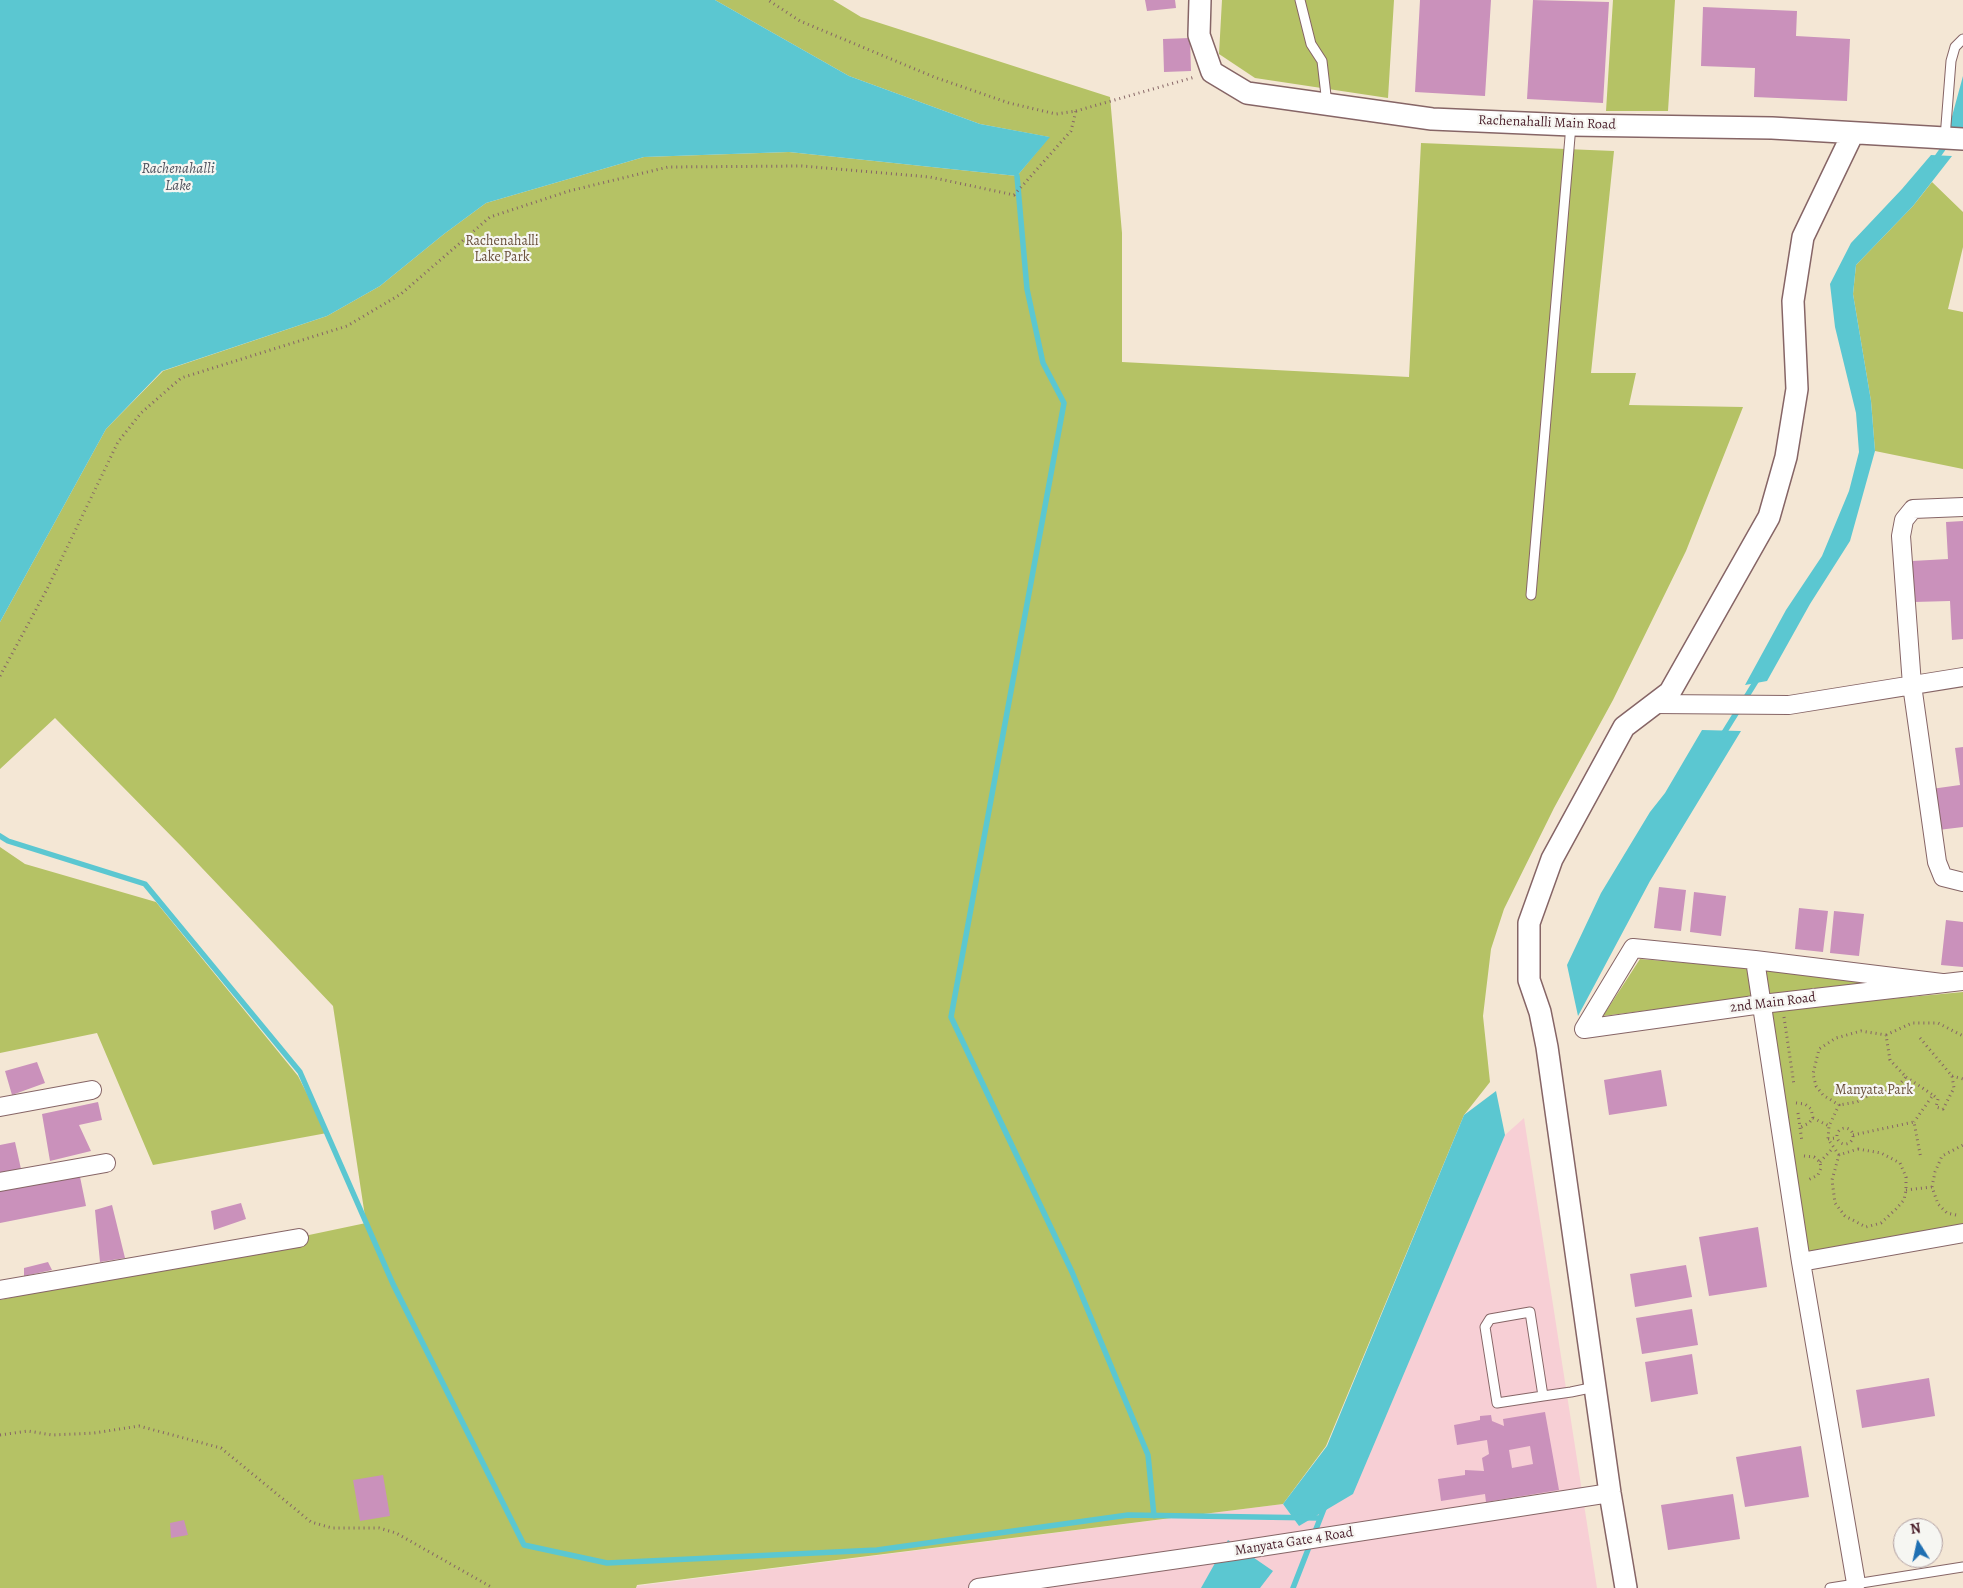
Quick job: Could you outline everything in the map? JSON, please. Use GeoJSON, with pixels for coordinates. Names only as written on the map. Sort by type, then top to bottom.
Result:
{"type":"FeatureCollection","features":[{"type":"Feature","properties":{"kind":"street"},"geometry":{"type":"LineString","coordinates":[[1200,0],[1199,35],[1212,72]]}},
{"type":"Feature","properties":{"kind":"street","name":"Rachenahalli Main Road"},"geometry":{"type":"LineString","coordinates":[[1212,72],[1247,93],[1432,119],[1571,126],[1772,128],[1944,138]]}},
{"type":"Feature","properties":{"kind":"street"},"geometry":{"type":"LineString","coordinates":[[1626,1588],[1610,1493],[1542,1021],[1529,980],[1529,923],[1552,859],[1624,727],[1670,692],[1769,517],[1786,457],[1797,389],[1793,301],[1803,236],[1853,133]]}},
{"type":"Feature","properties":{"kind":"street"},"geometry":{"type":"LineString","coordinates":[[1963,507],[1913,509],[1904,520],[1901,536],[1912,685],[1937,862],[1943,877],[1963,882]]}},
{"type":"Feature","properties":{"kind":"street"},"geometry":{"type":"LineString","coordinates":[[1654,704],[1789,705],[1963,677]]}},
{"type":"Feature","properties":{"kind":"street","name":"2nd Main Road"},"geometry":{"type":"LineString","coordinates":[[1755,960],[1633,948],[1584,1028],[1762,1004],[1963,982]]}},
{"type":"Feature","properties":{"kind":"street"},"geometry":{"type":"LineString","coordinates":[[1856,1586],[1802,1262],[1755,960],[1942,983]]}},
{"type":"Feature","properties":{"kind":"street"},"geometry":{"type":"LineString","coordinates":[[0,1107],[92,1090]]}},
{"type":"Feature","properties":{"kind":"street"},"geometry":{"type":"LineString","coordinates":[[0,1182],[106,1163]]}},
{"type":"Feature","properties":{"kind":"street"},"geometry":{"type":"LineString","coordinates":[[1802,1262],[1961,1225]]}},
{"type":"Feature","properties":{"kind":"street"},"geometry":{"type":"LineString","coordinates":[[0,1290],[299,1238]]}},
{"type":"Feature","properties":{"kind":"street","name":"Manyata Gate 4 Road"},"geometry":{"type":"LineString","coordinates":[[978,1588],[1610,1493]]}},
{"type":"Feature","properties":{"kind":"lane"},"geometry":{"type":"LineString","coordinates":[[1300,0],[1311,44],[1322,61],[1327,104]]}},
{"type":"Feature","properties":{"kind":"lane"},"geometry":{"type":"LineString","coordinates":[[1944,138],[1955,47],[1963,39]]}},
{"type":"Feature","properties":{"kind":"lane"},"geometry":{"type":"LineString","coordinates":[[1531,595],[1571,126]]}},
{"type":"Feature","properties":{"kind":"lane"},"geometry":{"type":"LineString","coordinates":[[1543,1396],[1530,1312],[1490,1319],[1485,1327],[1497,1403],[1543,1396],[1596,1387]]}},
{"type":"Feature","properties":{"kind":"lane"},"geometry":{"type":"LineString","coordinates":[[1830,1588],[1856,1586],[1963,1567]]}},
{"type":"Feature","properties":{"kind":"path"},"geometry":{"type":"LineString","coordinates":[[768,0],[800,20],[934,77],[1010,103],[1056,114],[1076,112],[1212,72]]}},
{"type":"Feature","properties":{"kind":"path"},"geometry":{"type":"LineString","coordinates":[[0,676],[46,591],[118,442],[141,413],[180,378],[347,326],[401,294],[490,216],[569,191],[668,168],[802,166],[930,177],[1014,195],[1071,131],[1076,112]]}},
{"type":"Feature","properties":{"kind":"path"},"geometry":{"type":"LineString","coordinates":[[1906,1077],[1894,1090],[1871,1094],[1857,1102],[1839,1105],[1823,1095],[1816,1086],[1813,1074],[1819,1049],[1836,1038],[1861,1031],[1886,1035],[1912,1023],[1938,1023],[1963,1036]]}},
{"type":"Feature","properties":{"kind":"path"},"geometry":{"type":"LineString","coordinates":[[1886,1035],[1890,1060],[1906,1077],[1938,1099],[1936,1107],[1943,1109],[1954,1088],[1952,1076],[1920,1038]]}},
{"type":"Feature","properties":{"kind":"path"},"geometry":{"type":"LineString","coordinates":[[1952,1076],[1963,1079]]}},
{"type":"Feature","properties":{"kind":"path"},"geometry":{"type":"LineString","coordinates":[[1853,1135],[1914,1122],[1933,1095]]}},
{"type":"Feature","properties":{"kind":"path"},"geometry":{"type":"LineString","coordinates":[[1796,1103],[1805,1104],[1811,1109],[1813,1118]]}},
{"type":"Feature","properties":{"kind":"path"},"geometry":{"type":"LineString","coordinates":[[1839,1105],[1829,1126],[1828,1139],[1839,1154]]}},
{"type":"Feature","properties":{"kind":"path"},"geometry":{"type":"LineString","coordinates":[[1813,1118],[1829,1126]]}},
{"type":"Feature","properties":{"kind":"path"},"geometry":{"type":"LineString","coordinates":[[1800,1128],[1809,1123],[1813,1118]]}},
{"type":"Feature","properties":{"kind":"path"},"geometry":{"type":"LineString","coordinates":[[1914,1122],[1921,1159]]}},
{"type":"Feature","properties":{"kind":"path"},"geometry":{"type":"LineString","coordinates":[[1835,1138],[1836,1132],[1845,1128],[1851,1131],[1853,1135]]}},
{"type":"Feature","properties":{"kind":"path"},"geometry":{"type":"LineString","coordinates":[[1838,1132],[1837,1135],[1840,1142]]}},
{"type":"Feature","properties":{"kind":"path"},"geometry":{"type":"LineString","coordinates":[[1828,1139],[1835,1138],[1847,1144],[1853,1135]]}},
{"type":"Feature","properties":{"kind":"path"},"geometry":{"type":"LineString","coordinates":[[1961,1225],[1938,1204],[1932,1187],[1934,1172],[1942,1156],[1963,1145]]}},
{"type":"Feature","properties":{"kind":"path"},"geometry":{"type":"LineString","coordinates":[[1820,1162],[1833,1148]]}},
{"type":"Feature","properties":{"kind":"path"},"geometry":{"type":"LineString","coordinates":[[1858,1149],[1881,1153],[1900,1163],[1906,1177],[1904,1200],[1882,1223],[1866,1227],[1845,1216],[1835,1203],[1832,1180],[1839,1154],[1858,1149]]}},
{"type":"Feature","properties":{"kind":"path"},"geometry":{"type":"LineString","coordinates":[[1804,1156],[1814,1158],[1820,1162],[1821,1168],[1818,1175],[1808,1180]]}},
{"type":"Feature","properties":{"kind":"path"},"geometry":{"type":"LineString","coordinates":[[1906,1190],[1932,1187]]}},
{"type":"Feature","properties":{"kind":"path"},"geometry":{"type":"LineString","coordinates":[[0,1435],[28,1431],[52,1435],[94,1433],[139,1426],[221,1448],[311,1522],[332,1528],[379,1528],[396,1533],[493,1588]]}},
{"type":"Feature","properties":{"kind":"shaded area"},"geometry":{"type":"Polygon","coordinates":[[[1524,1118],[1597,1588],[637,1588],[636,1586],[1283,1504],[1299,1526],[1505,1135],[1524,1118]]]}},
{"type":"Feature","properties":{"kind":"green space","name":"Rachenahalli Lake Park"},"geometry":{"type":"Polygon","coordinates":[[[715,0],[833,0],[861,17],[1110,97],[1122,233],[1122,362],[1409,377],[1421,143],[1614,151],[1591,373],[1636,373],[1629,405],[1743,407],[1686,551],[1613,700],[1554,808],[1504,909],[1491,949],[1483,1016],[1490,1082],[1464,1115],[1326,1446],[1283,1504],[637,1585],[636,1588],[0,1588],[0,1300],[366,1223],[333,1006],[183,848],[55,718],[0,769],[0,622],[106,429],[163,371],[327,316],[380,286],[486,203],[644,157],[789,152],[1017,176],[1049,137],[980,124],[849,76],[715,0]]]}},
{"type":"Feature","properties":{"kind":"green space"},"geometry":{"type":"Polygon","coordinates":[[[1222,0],[1394,0],[1388,98],[1255,78],[1219,54],[1222,0]]]}},
{"type":"Feature","properties":{"kind":"green space"},"geometry":{"type":"Polygon","coordinates":[[[1613,0],[1675,0],[1668,111],[1606,111],[1613,0]]]}},
{"type":"Feature","properties":{"kind":"green space"},"geometry":{"type":"Polygon","coordinates":[[[1932,182],[1963,212],[1963,247],[1948,309],[1963,312],[1963,469],[1875,451],[1871,401],[1853,294],[1856,265],[1913,206],[1932,182]]]}},
{"type":"Feature","properties":{"kind":"green space"},"geometry":{"type":"Polygon","coordinates":[[[0,847],[25,864],[156,902],[298,1076],[327,1133],[153,1165],[97,1033],[0,1053],[0,847]]]}},
{"type":"Feature","properties":{"kind":"green space"},"geometry":{"type":"Polygon","coordinates":[[[1640,959],[1749,968],[1752,997],[1603,1016],[1640,959]]]}},
{"type":"Feature","properties":{"kind":"green space"},"geometry":{"type":"Polygon","coordinates":[[[1763,966],[1915,984],[1768,999],[1763,966]]]}},
{"type":"Feature","properties":{"kind":"green space","name":"Manyata Park"},"geometry":{"type":"Polygon","coordinates":[[[1963,992],[1963,1227],[1809,1254],[1771,1010],[1963,992]]]}},
{"type":"Feature","properties":{"kind":"water","name":"Rachenahalli Lake"},"geometry":{"type":"Polygon","coordinates":[[[0,0],[715,0],[849,76],[980,124],[1050,137],[1017,176],[789,152],[644,157],[486,203],[380,286],[327,316],[162,371],[106,429],[0,622],[0,0]]]}},
{"type":"Feature","properties":{"kind":"water"},"geometry":{"type":"Polygon","coordinates":[[[1963,76],[1963,131],[1948,131],[1963,76]]]}},
{"type":"Feature","properties":{"kind":"water"},"geometry":{"type":"Polygon","coordinates":[[[1931,155],[1952,156],[1913,206],[1856,265],[1853,294],[1871,401],[1875,451],[1850,541],[1810,604],[1767,681],[1745,685],[1786,610],[1822,556],[1849,491],[1859,452],[1856,413],[1835,327],[1830,284],[1851,243],[1931,155]]]}},
{"type":"Feature","properties":{"kind":"water"},"geometry":{"type":"Polygon","coordinates":[[[1702,730],[1741,731],[1650,881],[1578,1016],[1567,965],[1601,893],[1650,812],[1665,793],[1702,730]]]}},
{"type":"Feature","properties":{"kind":"water"},"geometry":{"type":"Polygon","coordinates":[[[1496,1091],[1505,1135],[1353,1494],[1299,1526],[1283,1504],[1327,1446],[1464,1115],[1496,1091]]]}},
{"type":"Feature","properties":{"kind":"water"},"geometry":{"type":"Polygon","coordinates":[[[1228,1540],[1273,1571],[1260,1588],[1201,1588],[1228,1540]]]}},
{"type":"Feature","properties":{"kind":"building"},"geometry":{"type":"Polygon","coordinates":[[[1145,0],[1175,0],[1176,8],[1147,11],[1145,0]]]}},
{"type":"Feature","properties":{"kind":"building"},"geometry":{"type":"Polygon","coordinates":[[[1420,0],[1491,0],[1485,96],[1415,92],[1420,0]]]}},
{"type":"Feature","properties":{"kind":"building"},"geometry":{"type":"Polygon","coordinates":[[[1533,0],[1609,2],[1603,103],[1527,99],[1533,0]]]}},
{"type":"Feature","properties":{"kind":"building"},"geometry":{"type":"Polygon","coordinates":[[[1703,7],[1797,11],[1796,36],[1850,39],[1847,101],[1754,97],[1755,68],[1701,66],[1703,7]]]}},
{"type":"Feature","properties":{"kind":"building"},"geometry":{"type":"Polygon","coordinates":[[[1190,38],[1191,71],[1164,72],[1163,39],[1190,38]]]}},
{"type":"Feature","properties":{"kind":"building"},"geometry":{"type":"Polygon","coordinates":[[[1963,521],[1963,639],[1952,640],[1950,601],[1914,602],[1912,561],[1948,559],[1946,522],[1963,521]]]}},
{"type":"Feature","properties":{"kind":"building"},"geometry":{"type":"Polygon","coordinates":[[[1963,747],[1963,827],[1930,831],[1924,790],[1960,785],[1955,748],[1963,747]]]}},
{"type":"Feature","properties":{"kind":"building"},"geometry":{"type":"Polygon","coordinates":[[[1659,887],[1686,890],[1681,931],[1654,928],[1659,887]]]}},
{"type":"Feature","properties":{"kind":"building"},"geometry":{"type":"Polygon","coordinates":[[[1694,892],[1726,896],[1721,936],[1690,932],[1694,892]]]}},
{"type":"Feature","properties":{"kind":"building"},"geometry":{"type":"Polygon","coordinates":[[[1799,908],[1828,911],[1823,952],[1795,949],[1799,908]]]}},
{"type":"Feature","properties":{"kind":"building"},"geometry":{"type":"Polygon","coordinates":[[[1834,911],[1864,914],[1859,956],[1830,953],[1834,911]]]}},
{"type":"Feature","properties":{"kind":"building"},"geometry":{"type":"Polygon","coordinates":[[[1946,920],[1963,922],[1963,967],[1941,965],[1946,920]]]}},
{"type":"Feature","properties":{"kind":"building"},"geometry":{"type":"Polygon","coordinates":[[[37,1062],[45,1083],[12,1095],[5,1071],[37,1062]]]}},
{"type":"Feature","properties":{"kind":"building"},"geometry":{"type":"Polygon","coordinates":[[[1661,1070],[1667,1106],[1609,1115],[1604,1080],[1661,1070]]]}},
{"type":"Feature","properties":{"kind":"building"},"geometry":{"type":"Polygon","coordinates":[[[98,1102],[102,1120],[79,1125],[91,1151],[50,1161],[42,1114],[98,1102]]]}},
{"type":"Feature","properties":{"kind":"building"},"geometry":{"type":"Polygon","coordinates":[[[15,1142],[21,1169],[0,1173],[0,1145],[15,1142]]]}},
{"type":"Feature","properties":{"kind":"building"},"geometry":{"type":"Polygon","coordinates":[[[79,1172],[86,1206],[0,1223],[0,1187],[79,1172]]]}},
{"type":"Feature","properties":{"kind":"building"},"geometry":{"type":"Polygon","coordinates":[[[241,1203],[246,1219],[214,1230],[211,1211],[241,1203]]]}},
{"type":"Feature","properties":{"kind":"building"},"geometry":{"type":"Polygon","coordinates":[[[112,1205],[125,1258],[100,1262],[95,1210],[112,1205]]]}},
{"type":"Feature","properties":{"kind":"building"},"geometry":{"type":"Polygon","coordinates":[[[1758,1227],[1767,1287],[1709,1296],[1699,1237],[1758,1227]]]}},
{"type":"Feature","properties":{"kind":"building"},"geometry":{"type":"Polygon","coordinates":[[[48,1262],[52,1270],[24,1276],[24,1268],[48,1262]]]}},
{"type":"Feature","properties":{"kind":"building"},"geometry":{"type":"Polygon","coordinates":[[[1686,1265],[1692,1297],[1635,1307],[1630,1274],[1686,1265]]]}},
{"type":"Feature","properties":{"kind":"building"},"geometry":{"type":"Polygon","coordinates":[[[1692,1309],[1698,1345],[1642,1354],[1636,1318],[1692,1309]]]}},
{"type":"Feature","properties":{"kind":"building"},"geometry":{"type":"Polygon","coordinates":[[[1692,1354],[1698,1394],[1651,1402],[1645,1362],[1692,1354]]]}},
{"type":"Feature","properties":{"kind":"building"},"geometry":{"type":"Polygon","coordinates":[[[1929,1378],[1935,1416],[1862,1428],[1856,1390],[1929,1378]]]}},
{"type":"Feature","properties":{"kind":"building"},"geometry":{"type":"Polygon","coordinates":[[[1545,1412],[1559,1490],[1486,1502],[1485,1494],[1441,1501],[1438,1479],[1465,1475],[1465,1470],[1484,1471],[1482,1458],[1489,1454],[1487,1440],[1457,1445],[1454,1425],[1480,1420],[1480,1416],[1491,1415],[1492,1421],[1504,1426],[1503,1419],[1545,1412]],[[1530,1446],[1509,1450],[1512,1468],[1533,1464],[1530,1446]]]}},
{"type":"Feature","properties":{"kind":"building"},"geometry":{"type":"Polygon","coordinates":[[[1801,1446],[1809,1497],[1745,1507],[1736,1457],[1801,1446]]]}},
{"type":"Feature","properties":{"kind":"building"},"geometry":{"type":"Polygon","coordinates":[[[383,1475],[390,1516],[360,1521],[353,1480],[383,1475]]]}},
{"type":"Feature","properties":{"kind":"building"},"geometry":{"type":"Polygon","coordinates":[[[1733,1494],[1740,1539],[1668,1550],[1661,1505],[1733,1494]]]}},
{"type":"Feature","properties":{"kind":"building"},"geometry":{"type":"Polygon","coordinates":[[[184,1520],[188,1535],[171,1538],[170,1523],[184,1520]]]}},
{"type":"Feature","properties":{"kind":"waterway"},"geometry":{"type":"LineString","coordinates":[[1935,160],[1947,143]]}},
{"type":"Feature","properties":{"kind":"waterway"},"geometry":{"type":"LineString","coordinates":[[1017,176],[1027,289],[1043,363],[1064,403],[951,1017],[1072,1272],[1148,1455],[1154,1516]]}},
{"type":"Feature","properties":{"kind":"waterway"},"geometry":{"type":"LineString","coordinates":[[1722,736],[1758,678]]}},
{"type":"Feature","properties":{"kind":"waterway"},"geometry":{"type":"LineString","coordinates":[[0,836],[8,841],[145,884],[300,1072],[393,1284],[524,1545],[607,1563],[877,1550],[1128,1515],[1320,1518]]}},
{"type":"Feature","properties":{"kind":"waterway"},"geometry":{"type":"LineString","coordinates":[[1293,1588],[1325,1506]]}}]}
